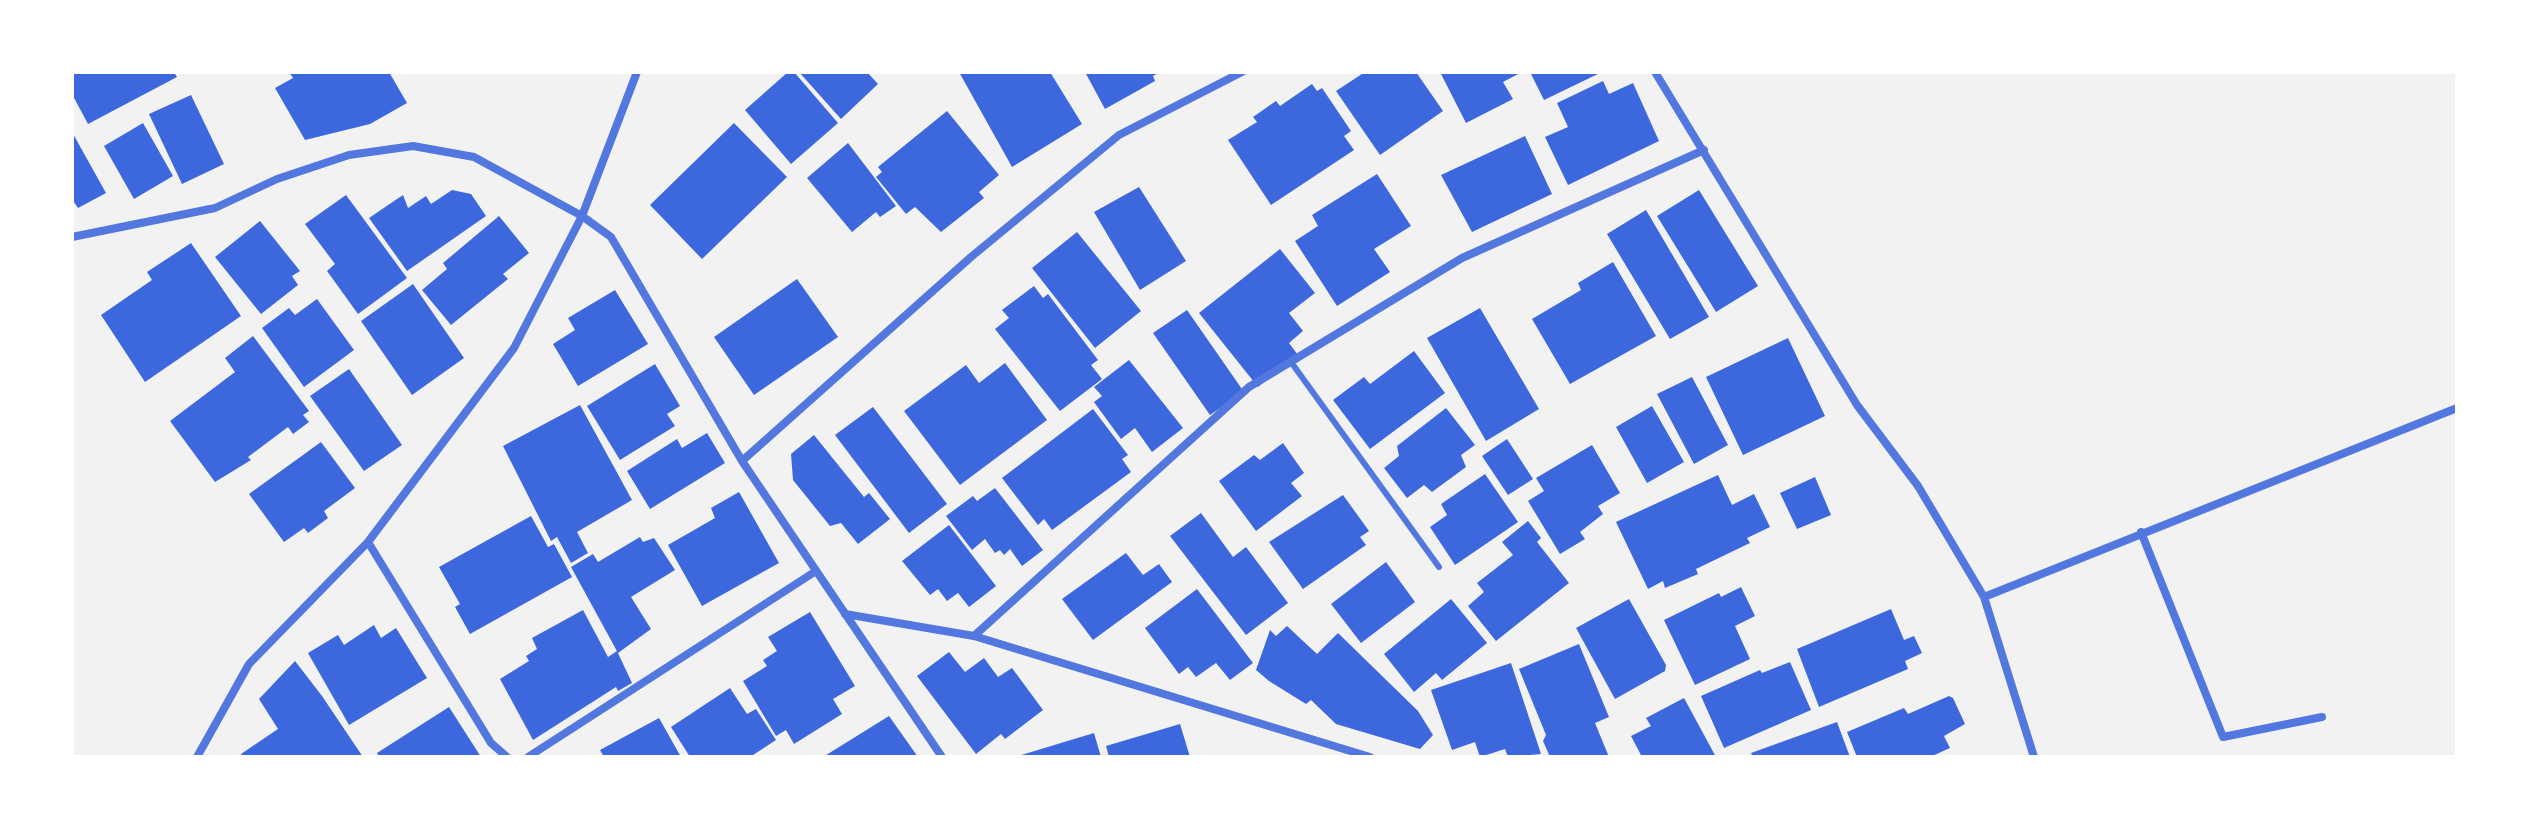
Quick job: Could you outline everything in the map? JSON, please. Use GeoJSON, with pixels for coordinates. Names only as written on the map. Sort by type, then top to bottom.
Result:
{"type":"FeatureCollection","features":[{"type":"Feature","properties":{"kind":"street"},"geometry":{"type":"LineString","coordinates":[[197,757],[249,664],[368,542],[514,348],[582,216],[637,72]]}},
{"type":"Feature","properties":{"kind":"street"},"geometry":{"type":"LineString","coordinates":[[742,461],[971,257],[1119,135],[1242,72]]}},
{"type":"Feature","properties":{"kind":"street"},"geometry":{"type":"LineString","coordinates":[[1655,72],[1857,405],[1918,486],[1984,597],[2034,757]]}},
{"type":"Feature","properties":{"kind":"street"},"geometry":{"type":"LineString","coordinates":[[72,237],[215,208],[277,179],[349,155],[413,146],[474,157],[582,216],[611,237],[742,461],[942,757]]}},
{"type":"Feature","properties":{"kind":"street"},"geometry":{"type":"LineString","coordinates":[[974,636],[1249,387],[1462,258],[1704,150]]}},
{"type":"Feature","properties":{"kind":"street"},"geometry":{"type":"LineString","coordinates":[[1984,597],[2457,408]]}},
{"type":"Feature","properties":{"kind":"street"},"geometry":{"type":"LineString","coordinates":[[2141,532],[2223,737],[2322,717]]}},
{"type":"Feature","properties":{"kind":"street"},"geometry":{"type":"LineString","coordinates":[[368,542],[491,743],[507,757]]}},
{"type":"Feature","properties":{"kind":"street"},"geometry":{"type":"LineString","coordinates":[[528,757],[816,571]]}},
{"type":"Feature","properties":{"kind":"street"},"geometry":{"type":"LineString","coordinates":[[845,614],[974,636],[1370,757]]}},
{"type":"Feature","properties":{"kind":"lane"},"geometry":{"type":"LineString","coordinates":[[1291,362],[1439,567]]}},
{"type":"Feature","properties":{"kind":"building"},"geometry":{"type":"Polygon","coordinates":[[[72,72],[174,72],[177,77],[88,124],[72,94],[72,72]]]}},
{"type":"Feature","properties":{"kind":"building"},"geometry":{"type":"Polygon","coordinates":[[[289,72],[389,72],[407,103],[370,124],[305,140],[275,88],[293,78],[289,72]]]}},
{"type":"Feature","properties":{"kind":"building"},"geometry":{"type":"Polygon","coordinates":[[[788,72],[794,72],[838,123],[791,164],[745,110],[788,72]]]}},
{"type":"Feature","properties":{"kind":"building"},"geometry":{"type":"Polygon","coordinates":[[[799,72],[867,72],[878,84],[841,119],[799,72]]]}},
{"type":"Feature","properties":{"kind":"building"},"geometry":{"type":"Polygon","coordinates":[[[959,72],[1050,72],[1082,124],[1012,167],[959,72]]]}},
{"type":"Feature","properties":{"kind":"building"},"geometry":{"type":"Polygon","coordinates":[[[1085,72],[1160,72],[1153,76],[1155,81],[1105,109],[1085,72]]]}},
{"type":"Feature","properties":{"kind":"building"},"geometry":{"type":"Polygon","coordinates":[[[1365,72],[1416,72],[1443,111],[1380,155],[1336,91],[1365,72]]]}},
{"type":"Feature","properties":{"kind":"building"},"geometry":{"type":"Polygon","coordinates":[[[1440,72],[1522,72],[1503,82],[1513,99],[1466,123],[1440,72]]]}},
{"type":"Feature","properties":{"kind":"building"},"geometry":{"type":"Polygon","coordinates":[[[1530,72],[1602,72],[1544,100],[1530,72]]]}},
{"type":"Feature","properties":{"kind":"building"},"geometry":{"type":"Polygon","coordinates":[[[1603,81],[1609,94],[1633,83],[1659,141],[1568,185],[1545,137],[1568,127],[1557,103],[1603,81]]]}},
{"type":"Feature","properties":{"kind":"building"},"geometry":{"type":"Polygon","coordinates":[[[1312,84],[1317,91],[1322,88],[1351,131],[1344,136],[1354,150],[1271,205],[1228,140],[1257,122],[1253,117],[1276,101],[1280,106],[1312,84]]]}},
{"type":"Feature","properties":{"kind":"building"},"geometry":{"type":"Polygon","coordinates":[[[191,95],[224,164],[182,184],[149,114],[191,95]]]}},
{"type":"Feature","properties":{"kind":"building"},"geometry":{"type":"Polygon","coordinates":[[[947,111],[999,175],[979,192],[984,198],[941,232],[915,207],[906,214],[876,177],[882,172],[878,167],[947,111]]]}},
{"type":"Feature","properties":{"kind":"building"},"geometry":{"type":"Polygon","coordinates":[[[143,123],[173,176],[134,199],[104,146],[143,123]]]}},
{"type":"Feature","properties":{"kind":"building"},"geometry":{"type":"Polygon","coordinates":[[[734,123],[787,177],[702,259],[650,205],[734,123]]]}},
{"type":"Feature","properties":{"kind":"building"},"geometry":{"type":"Polygon","coordinates":[[[72,132],[106,193],[78,208],[72,199],[72,132]]]}},
{"type":"Feature","properties":{"kind":"building"},"geometry":{"type":"Polygon","coordinates":[[[1525,136],[1552,194],[1472,232],[1441,175],[1525,136]]]}},
{"type":"Feature","properties":{"kind":"building"},"geometry":{"type":"Polygon","coordinates":[[[848,143],[896,206],[880,217],[876,212],[852,232],[807,178],[848,143]]]}},
{"type":"Feature","properties":{"kind":"building"},"geometry":{"type":"Polygon","coordinates":[[[1377,174],[1411,226],[1374,249],[1390,272],[1337,306],[1295,241],[1318,226],[1312,215],[1377,174]]]}},
{"type":"Feature","properties":{"kind":"building"},"geometry":{"type":"Polygon","coordinates":[[[1139,187],[1186,261],[1140,290],[1094,212],[1139,187]]]}},
{"type":"Feature","properties":{"kind":"building"},"geometry":{"type":"Polygon","coordinates":[[[452,190],[471,194],[486,216],[407,271],[369,218],[403,195],[408,208],[426,196],[431,204],[452,190]]]}},
{"type":"Feature","properties":{"kind":"building"},"geometry":{"type":"Polygon","coordinates":[[[1699,190],[1758,286],[1716,312],[1657,216],[1699,190]]]}},
{"type":"Feature","properties":{"kind":"building"},"geometry":{"type":"Polygon","coordinates":[[[346,195],[407,278],[358,314],[327,271],[335,264],[305,224],[346,195]]]}},
{"type":"Feature","properties":{"kind":"building"},"geometry":{"type":"Polygon","coordinates":[[[1646,210],[1709,317],[1670,339],[1607,234],[1646,210]]]}},
{"type":"Feature","properties":{"kind":"building"},"geometry":{"type":"Polygon","coordinates":[[[499,216],[529,253],[503,274],[508,279],[451,325],[422,290],[447,269],[443,263],[499,216]]]}},
{"type":"Feature","properties":{"kind":"building"},"geometry":{"type":"Polygon","coordinates":[[[260,221],[300,271],[292,276],[298,285],[261,314],[215,257],[260,221]]]}},
{"type":"Feature","properties":{"kind":"building"},"geometry":{"type":"Polygon","coordinates":[[[1077,232],[1141,311],[1095,348],[1032,268],[1077,232]]]}},
{"type":"Feature","properties":{"kind":"building"},"geometry":{"type":"Polygon","coordinates":[[[191,243],[241,316],[145,382],[101,315],[152,280],[147,272],[191,243]]]}},
{"type":"Feature","properties":{"kind":"building"},"geometry":{"type":"Polygon","coordinates":[[[1280,249],[1315,293],[1289,313],[1303,331],[1289,343],[1298,355],[1258,387],[1199,313],[1280,249]]]}},
{"type":"Feature","properties":{"kind":"building"},"geometry":{"type":"Polygon","coordinates":[[[1613,262],[1656,336],[1570,384],[1532,319],[1581,290],[1578,283],[1613,262]]]}},
{"type":"Feature","properties":{"kind":"building"},"geometry":{"type":"Polygon","coordinates":[[[797,279],[838,337],[754,395],[714,337],[797,279]]]}},
{"type":"Feature","properties":{"kind":"building"},"geometry":{"type":"Polygon","coordinates":[[[413,284],[464,358],[412,395],[361,321],[413,284]]]}},
{"type":"Feature","properties":{"kind":"building"},"geometry":{"type":"Polygon","coordinates":[[[1034,286],[1043,298],[1048,294],[1098,360],[1091,365],[1102,379],[1060,411],[995,329],[1009,318],[1002,310],[1034,286]]]}},
{"type":"Feature","properties":{"kind":"building"},"geometry":{"type":"Polygon","coordinates":[[[615,290],[648,344],[578,386],[553,344],[575,330],[568,318],[615,290]]]}},
{"type":"Feature","properties":{"kind":"building"},"geometry":{"type":"Polygon","coordinates":[[[317,299],[354,350],[304,387],[262,328],[289,308],[295,315],[317,299]]]}},
{"type":"Feature","properties":{"kind":"building"},"geometry":{"type":"Polygon","coordinates":[[[1480,308],[1539,409],[1486,441],[1427,338],[1480,308]]]}},
{"type":"Feature","properties":{"kind":"building"},"geometry":{"type":"Polygon","coordinates":[[[1187,310],[1244,392],[1210,415],[1153,333],[1187,310]]]}},
{"type":"Feature","properties":{"kind":"building"},"geometry":{"type":"Polygon","coordinates":[[[253,336],[309,411],[303,415],[309,422],[293,434],[288,427],[248,457],[251,460],[215,482],[170,421],[235,372],[225,358],[253,336]]]}},
{"type":"Feature","properties":{"kind":"building"},"geometry":{"type":"Polygon","coordinates":[[[1788,338],[1825,416],[1743,455],[1706,377],[1788,338]]]}},
{"type":"Feature","properties":{"kind":"building"},"geometry":{"type":"Polygon","coordinates":[[[1414,351],[1445,393],[1370,449],[1333,400],[1364,377],[1370,384],[1414,351]]]}},
{"type":"Feature","properties":{"kind":"building"},"geometry":{"type":"Polygon","coordinates":[[[1129,360],[1183,428],[1152,452],[1135,428],[1121,439],[1094,402],[1102,396],[1094,387],[1129,360]]]}},
{"type":"Feature","properties":{"kind":"building"},"geometry":{"type":"Polygon","coordinates":[[[1005,363],[1047,420],[960,485],[904,411],[966,365],[979,383],[1005,363]]]}},
{"type":"Feature","properties":{"kind":"building"},"geometry":{"type":"Polygon","coordinates":[[[655,364],[680,406],[667,414],[675,426],[620,460],[587,406],[655,364]]]}},
{"type":"Feature","properties":{"kind":"building"},"geometry":{"type":"Polygon","coordinates":[[[349,369],[402,445],[364,471],[310,396],[349,369]]]}},
{"type":"Feature","properties":{"kind":"building"},"geometry":{"type":"Polygon","coordinates":[[[1692,377],[1728,445],[1694,464],[1657,394],[1692,377]]]}},
{"type":"Feature","properties":{"kind":"building"},"geometry":{"type":"Polygon","coordinates":[[[580,405],[632,500],[577,532],[588,553],[571,563],[557,537],[551,541],[503,446],[580,405]]]}},
{"type":"Feature","properties":{"kind":"building"},"geometry":{"type":"Polygon","coordinates":[[[1652,406],[1684,462],[1647,483],[1616,427],[1652,406]]]}},
{"type":"Feature","properties":{"kind":"building"},"geometry":{"type":"Polygon","coordinates":[[[873,407],[947,504],[909,533],[835,435],[873,407]]]}},
{"type":"Feature","properties":{"kind":"building"},"geometry":{"type":"Polygon","coordinates":[[[1446,408],[1475,445],[1461,455],[1466,467],[1432,492],[1424,485],[1407,498],[1384,468],[1399,456],[1397,446],[1446,408]]]}},
{"type":"Feature","properties":{"kind":"building"},"geometry":{"type":"Polygon","coordinates":[[[1093,409],[1128,455],[1122,459],[1131,472],[1052,530],[1044,519],[1038,525],[1002,478],[1093,409]]]}},
{"type":"Feature","properties":{"kind":"building"},"geometry":{"type":"Polygon","coordinates":[[[707,433],[725,463],[650,509],[627,471],[677,439],[682,448],[707,433]]]}},
{"type":"Feature","properties":{"kind":"building"},"geometry":{"type":"Polygon","coordinates":[[[814,435],[864,497],[869,493],[890,519],[858,544],[841,523],[830,526],[793,480],[791,454],[814,435]]]}},
{"type":"Feature","properties":{"kind":"building"},"geometry":{"type":"Polygon","coordinates":[[[1507,439],[1533,479],[1508,495],[1482,456],[1507,439]]]}},
{"type":"Feature","properties":{"kind":"building"},"geometry":{"type":"Polygon","coordinates":[[[321,442],[355,488],[324,511],[328,518],[308,533],[304,528],[284,542],[249,494],[321,442]]]}},
{"type":"Feature","properties":{"kind":"building"},"geometry":{"type":"Polygon","coordinates":[[[1283,443],[1304,473],[1291,483],[1302,496],[1256,531],[1219,481],[1254,455],[1260,460],[1283,443]]]}},
{"type":"Feature","properties":{"kind":"building"},"geometry":{"type":"Polygon","coordinates":[[[1592,445],[1620,493],[1598,506],[1603,514],[1580,532],[1585,539],[1560,554],[1528,501],[1544,491],[1536,478],[1592,445]]]}},
{"type":"Feature","properties":{"kind":"building"},"geometry":{"type":"Polygon","coordinates":[[[1485,474],[1518,522],[1455,565],[1430,527],[1447,515],[1441,504],[1485,474]]]}},
{"type":"Feature","properties":{"kind":"building"},"geometry":{"type":"Polygon","coordinates":[[[1718,475],[1732,505],[1754,494],[1770,527],[1747,538],[1750,543],[1696,569],[1698,574],[1665,588],[1663,581],[1648,589],[1616,522],[1718,475]]]}},
{"type":"Feature","properties":{"kind":"building"},"geometry":{"type":"Polygon","coordinates":[[[1815,477],[1831,515],[1797,529],[1780,493],[1815,477]]]}},
{"type":"Feature","properties":{"kind":"building"},"geometry":{"type":"Polygon","coordinates":[[[995,488],[1043,550],[1022,566],[1010,549],[1004,555],[1000,550],[995,553],[985,539],[972,550],[946,516],[973,496],[977,501],[995,488]]]}},
{"type":"Feature","properties":{"kind":"building"},"geometry":{"type":"Polygon","coordinates":[[[739,492],[779,563],[702,606],[668,545],[715,518],[711,508],[739,492]]]}},
{"type":"Feature","properties":{"kind":"building"},"geometry":{"type":"Polygon","coordinates":[[[1343,495],[1369,531],[1360,537],[1366,545],[1303,589],[1269,542],[1343,495]]]}},
{"type":"Feature","properties":{"kind":"building"},"geometry":{"type":"Polygon","coordinates":[[[1201,513],[1233,557],[1246,547],[1288,603],[1246,635],[1170,536],[1201,513]]]}},
{"type":"Feature","properties":{"kind":"building"},"geometry":{"type":"Polygon","coordinates":[[[531,516],[548,547],[554,544],[572,577],[470,634],[455,607],[460,604],[439,567],[531,516]]]}},
{"type":"Feature","properties":{"kind":"building"},"geometry":{"type":"Polygon","coordinates":[[[1528,521],[1541,538],[1537,542],[1569,583],[1496,641],[1468,606],[1484,592],[1477,583],[1513,555],[1502,542],[1528,521]]]}},
{"type":"Feature","properties":{"kind":"building"},"geometry":{"type":"Polygon","coordinates":[[[949,525],[996,586],[969,607],[958,593],[947,601],[938,589],[930,595],[902,561],[949,525]]]}},
{"type":"Feature","properties":{"kind":"building"},"geometry":{"type":"Polygon","coordinates":[[[640,537],[643,542],[654,538],[675,570],[631,597],[651,629],[618,653],[571,567],[593,554],[598,562],[640,537]]]}},
{"type":"Feature","properties":{"kind":"building"},"geometry":{"type":"Polygon","coordinates":[[[1126,553],[1143,575],[1159,564],[1172,582],[1093,640],[1062,599],[1126,553]]]}},
{"type":"Feature","properties":{"kind":"building"},"geometry":{"type":"Polygon","coordinates":[[[1386,562],[1415,602],[1361,643],[1331,604],[1386,562]]]}},
{"type":"Feature","properties":{"kind":"building"},"geometry":{"type":"Polygon","coordinates":[[[1741,587],[1755,616],[1735,626],[1750,659],[1695,685],[1664,620],[1719,593],[1721,597],[1741,587]]]}},
{"type":"Feature","properties":{"kind":"building"},"geometry":{"type":"Polygon","coordinates":[[[1197,589],[1253,663],[1230,680],[1216,663],[1196,677],[1188,667],[1179,674],[1145,628],[1197,589]]]}},
{"type":"Feature","properties":{"kind":"building"},"geometry":{"type":"Polygon","coordinates":[[[1451,599],[1487,643],[1442,680],[1436,673],[1414,692],[1384,654],[1451,599]]]}},
{"type":"Feature","properties":{"kind":"building"},"geometry":{"type":"Polygon","coordinates":[[[1629,599],[1666,665],[1665,671],[1615,699],[1576,628],[1629,599]]]}},
{"type":"Feature","properties":{"kind":"building"},"geometry":{"type":"Polygon","coordinates":[[[1891,609],[1904,640],[1914,636],[1922,653],[1905,661],[1908,669],[1819,707],[1797,649],[1891,609]]]}},
{"type":"Feature","properties":{"kind":"building"},"geometry":{"type":"Polygon","coordinates":[[[583,610],[608,657],[617,651],[632,683],[618,691],[616,687],[533,740],[500,679],[529,661],[526,656],[537,649],[532,638],[583,610]]]}},
{"type":"Feature","properties":{"kind":"building"},"geometry":{"type":"Polygon","coordinates":[[[810,612],[855,686],[833,699],[842,714],[794,744],[786,730],[776,736],[743,681],[767,666],[763,660],[777,651],[768,637],[810,612]]]}},
{"type":"Feature","properties":{"kind":"building"},"geometry":{"type":"Polygon","coordinates":[[[374,625],[381,638],[396,628],[427,678],[349,725],[308,653],[338,635],[344,645],[374,625]]]}},
{"type":"Feature","properties":{"kind":"building"},"geometry":{"type":"Polygon","coordinates":[[[1287,626],[1317,654],[1338,633],[1418,711],[1433,735],[1420,749],[1336,724],[1311,700],[1306,704],[1269,681],[1256,670],[1270,630],[1276,636],[1287,626]]]}},
{"type":"Feature","properties":{"kind":"building"},"geometry":{"type":"Polygon","coordinates":[[[1579,644],[1609,717],[1595,723],[1609,757],[1550,757],[1543,741],[1546,735],[1519,669],[1579,644]]]}},
{"type":"Feature","properties":{"kind":"building"},"geometry":{"type":"Polygon","coordinates":[[[949,652],[965,672],[984,658],[998,677],[1012,668],[1043,710],[1005,739],[1001,734],[976,754],[917,676],[949,652]]]}},
{"type":"Feature","properties":{"kind":"building"},"geometry":{"type":"Polygon","coordinates":[[[295,661],[363,757],[243,757],[241,754],[278,729],[259,699],[295,661]]]}},
{"type":"Feature","properties":{"kind":"building"},"geometry":{"type":"Polygon","coordinates":[[[1790,662],[1811,710],[1724,748],[1701,696],[1760,670],[1762,673],[1790,662]]]}},
{"type":"Feature","properties":{"kind":"building"},"geometry":{"type":"Polygon","coordinates":[[[1511,663],[1541,754],[1508,757],[1505,749],[1480,757],[1475,742],[1452,750],[1431,690],[1511,663]]]}},
{"type":"Feature","properties":{"kind":"building"},"geometry":{"type":"Polygon","coordinates":[[[730,688],[747,714],[756,709],[776,740],[750,757],[690,757],[671,727],[730,688]]]}},
{"type":"Feature","properties":{"kind":"building"},"geometry":{"type":"Polygon","coordinates":[[[1949,696],[1953,698],[1965,724],[1944,736],[1950,748],[1930,757],[1857,757],[1847,732],[1904,708],[1908,714],[1949,696]]]}},
{"type":"Feature","properties":{"kind":"building"},"geometry":{"type":"Polygon","coordinates":[[[1684,698],[1716,757],[1642,757],[1631,736],[1651,726],[1646,718],[1684,698]]]}},
{"type":"Feature","properties":{"kind":"building"},"geometry":{"type":"Polygon","coordinates":[[[449,707],[481,757],[379,757],[377,753],[449,707]]]}},
{"type":"Feature","properties":{"kind":"building"},"geometry":{"type":"Polygon","coordinates":[[[889,716],[918,757],[823,757],[889,716]]]}},
{"type":"Feature","properties":{"kind":"building"},"geometry":{"type":"Polygon","coordinates":[[[659,718],[681,757],[604,757],[600,750],[659,718]]]}},
{"type":"Feature","properties":{"kind":"building"},"geometry":{"type":"Polygon","coordinates":[[[1837,722],[1850,757],[1753,757],[1751,753],[1837,722]]]}},
{"type":"Feature","properties":{"kind":"building"},"geometry":{"type":"Polygon","coordinates":[[[1180,724],[1190,757],[1109,757],[1106,746],[1180,724]]]}},
{"type":"Feature","properties":{"kind":"building"},"geometry":{"type":"Polygon","coordinates":[[[1094,733],[1101,757],[1018,757],[1018,756],[1094,733]]]}}]}
